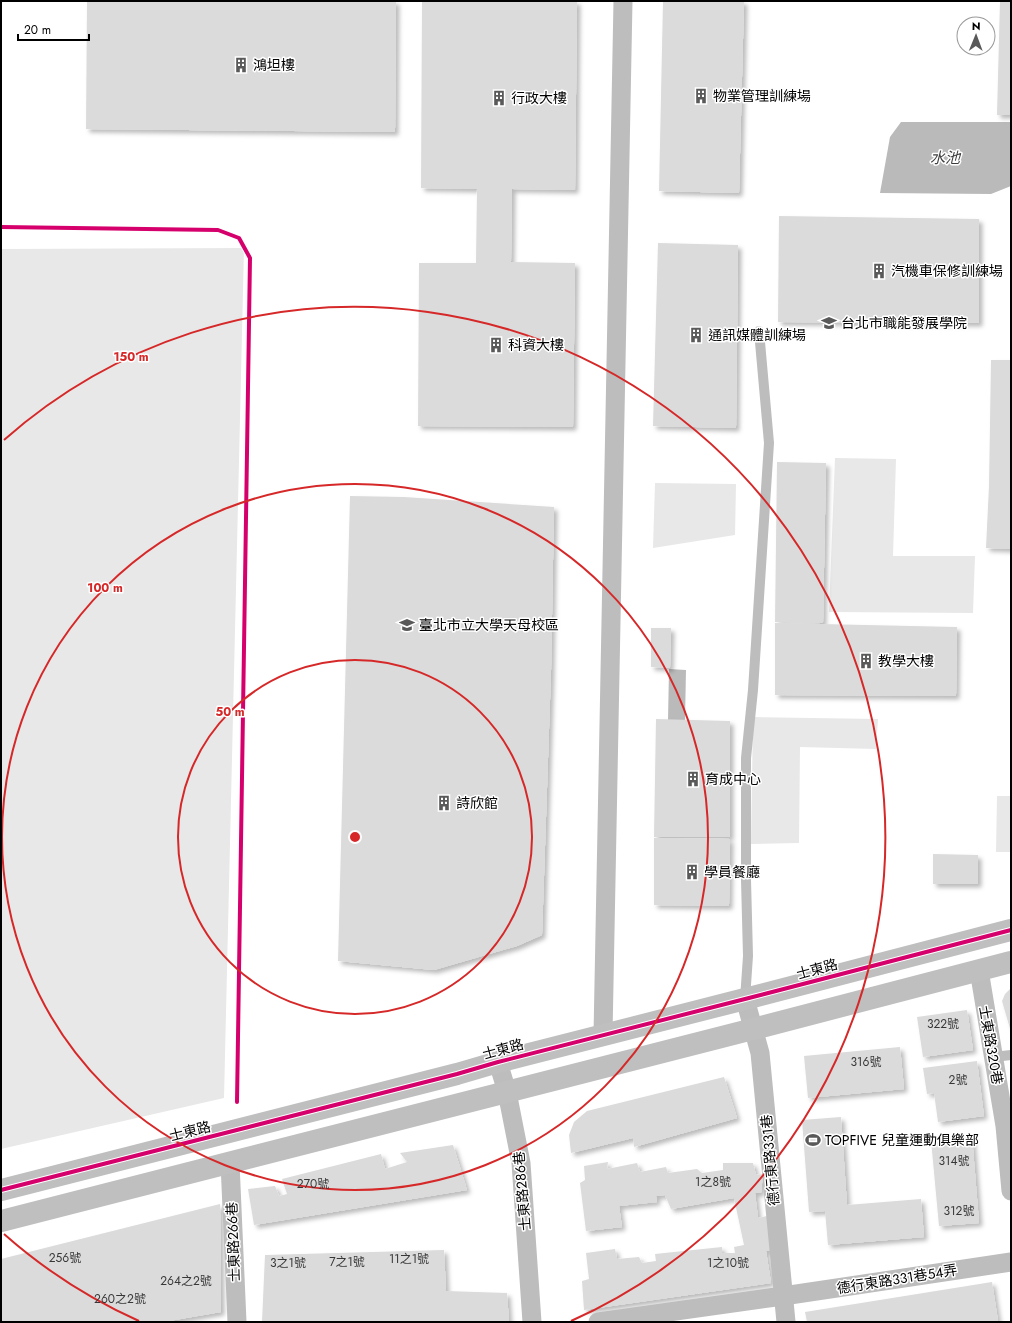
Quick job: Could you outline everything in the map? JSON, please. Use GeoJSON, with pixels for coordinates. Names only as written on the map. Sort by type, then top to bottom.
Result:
{"type":"FeatureCollection","features":[{"type":"Feature","properties":{"kind":"street"},"geometry":{"type":"LineString","coordinates":[[603,1035],[623,1]]}},
{"type":"Feature","properties":{"kind":"street","name":"士東路"},"geometry":{"type":"LineString","coordinates":[[1,1190],[457,1074],[498,1062],[1011,930]]}},
{"type":"Feature","properties":{"kind":"street"},"geometry":{"type":"LineString","coordinates":[[1,1221],[1011,962]]}},
{"type":"Feature","properties":{"kind":"street","name":"士東路320巷"},"geometry":{"type":"LineString","coordinates":[[978,970],[1002,1056],[1008,1125],[1011,1191]]}},
{"type":"Feature","properties":{"kind":"street","name":"德行東路331巷"},"geometry":{"type":"LineString","coordinates":[[744,999],[760,1052],[786,1322]]}},
{"type":"Feature","properties":{"kind":"street","name":"士東路286巷"},"geometry":{"type":"LineString","coordinates":[[498,1062],[507,1092],[521,1164],[532,1322]]}},
{"type":"Feature","properties":{"kind":"street","name":"士東路266巷"},"geometry":{"type":"LineString","coordinates":[[230,1163],[237,1322]]}},
{"type":"Feature","properties":{"kind":"street","name":"德行東路331巷54弄"},"geometry":{"type":"LineString","coordinates":[[598,1322],[1011,1262]]}},
{"type":"Feature","properties":{"kind":"lane"},"geometry":{"type":"LineString","coordinates":[[744,999],[748,956],[746,880],[746,758],[753,690],[768,444],[759,331]]}},
{"type":"Feature","properties":{"kind":"shaded area"},"geometry":{"type":"Polygon","coordinates":[[[244,248],[224,1098],[1,1149],[1,249],[244,248]]]}},
{"type":"Feature","properties":{"kind":"shaded area"},"geometry":{"type":"Polygon","coordinates":[[[835,458],[896,459],[893,556],[975,556],[973,613],[829,612],[835,458]]]}},
{"type":"Feature","properties":{"kind":"shaded area"},"geometry":{"type":"Polygon","coordinates":[[[655,483],[736,484],[735,535],[653,548],[655,483]]]}},
{"type":"Feature","properties":{"kind":"shaded area"},"geometry":{"type":"Polygon","coordinates":[[[753,717],[878,719],[876,749],[800,747],[799,843],[751,844],[753,717]]]}},
{"type":"Feature","properties":{"kind":"shaded area"},"geometry":{"type":"Polygon","coordinates":[[[997,796],[1011,796],[1011,852],[996,852],[997,796]]]}},
{"type":"Feature","properties":{"kind":"water","name":"水池"},"geometry":{"type":"Polygon","coordinates":[[[901,122],[1011,122],[1011,186],[991,194],[880,193],[890,137],[901,122]]]}},
{"type":"Feature","properties":{"kind":"water"},"geometry":{"type":"Polygon","coordinates":[[[669,669],[686,670],[685,720],[668,720],[669,669]]]}},
{"type":"Feature","properties":{"kind":"building","name":"鴻坦樓"},"geometry":{"type":"Polygon","coordinates":[[[87,1],[396,1],[395,132],[86,129],[87,1]]]}},
{"type":"Feature","properties":{"kind":"building"},"geometry":{"type":"Polygon","coordinates":[[[422,1],[577,1],[575,190],[512,189],[511,262],[575,263],[573,427],[418,426],[419,263],[476,263],[477,189],[421,188],[422,1]]]}},
{"type":"Feature","properties":{"kind":"building","name":"物業管理訓練場"},"geometry":{"type":"Polygon","coordinates":[[[663,1],[744,1],[739,193],[659,191],[663,1]]]}},
{"type":"Feature","properties":{"kind":"building"},"geometry":{"type":"Polygon","coordinates":[[[1000,1],[1011,1],[1011,115],[997,115],[1000,1]]]}},
{"type":"Feature","properties":{"kind":"building","name":"汽機車保修訓練場"},"geometry":{"type":"Polygon","coordinates":[[[779,216],[979,219],[979,323],[778,322],[779,216]]]}},
{"type":"Feature","properties":{"kind":"building","name":"通訊媒體訓練場"},"geometry":{"type":"Polygon","coordinates":[[[658,243],[738,245],[736,428],[653,426],[658,243]]]}},
{"type":"Feature","properties":{"kind":"building"},"geometry":{"type":"Polygon","coordinates":[[[991,360],[1011,360],[1011,549],[986,548],[989,486],[991,360]]]}},
{"type":"Feature","properties":{"kind":"building"},"geometry":{"type":"Polygon","coordinates":[[[777,462],[826,463],[823,623],[775,622],[777,462]]]}},
{"type":"Feature","properties":{"kind":"building","name":"詩欣館"},"geometry":{"type":"Polygon","coordinates":[[[350,496],[404,497],[554,507],[551,671],[542,935],[517,946],[434,970],[338,961],[350,496]]]}},
{"type":"Feature","properties":{"kind":"building","name":"教學大樓"},"geometry":{"type":"Polygon","coordinates":[[[775,623],[957,627],[956,696],[775,695],[775,623]]]}},
{"type":"Feature","properties":{"kind":"building"},"geometry":{"type":"Polygon","coordinates":[[[651,628],[671,628],[670,668],[651,667],[651,628]]]}},
{"type":"Feature","properties":{"kind":"building","name":"育成中心"},"geometry":{"type":"Polygon","coordinates":[[[656,719],[730,721],[730,837],[654,837],[656,719]]]}},
{"type":"Feature","properties":{"kind":"building","name":"學員餐廳"},"geometry":{"type":"Polygon","coordinates":[[[654,838],[730,839],[729,906],[654,905],[654,838]]]}},
{"type":"Feature","properties":{"kind":"building"},"geometry":{"type":"Polygon","coordinates":[[[933,854],[978,855],[978,884],[933,884],[933,854]]]}},
{"type":"Feature","properties":{"kind":"building"},"geometry":{"type":"Polygon","coordinates":[[[1011,988],[1011,1032],[1002,1001],[1005,994],[1011,988]]]}},
{"type":"Feature","properties":{"kind":"building"},"geometry":{"type":"Polygon","coordinates":[[[967,1010],[973,1050],[923,1057],[917,1017],[967,1010]]]}},
{"type":"Feature","properties":{"kind":"building"},"geometry":{"type":"Polygon","coordinates":[[[900,1047],[904,1089],[808,1098],[804,1056],[900,1047]]]}},
{"type":"Feature","properties":{"kind":"building"},"geometry":{"type":"Polygon","coordinates":[[[977,1061],[984,1116],[938,1122],[934,1093],[927,1094],[923,1068],[977,1061]]]}},
{"type":"Feature","properties":{"kind":"building"},"geometry":{"type":"Polygon","coordinates":[[[724,1077],[737,1118],[634,1147],[633,1138],[571,1153],[569,1135],[574,1122],[587,1111],[724,1077]]]}},
{"type":"Feature","properties":{"kind":"building"},"geometry":{"type":"Polygon","coordinates":[[[841,1117],[847,1205],[921,1199],[924,1237],[828,1245],[825,1211],[809,1212],[802,1120],[841,1117]]]}},
{"type":"Feature","properties":{"kind":"building"},"geometry":{"type":"Polygon","coordinates":[[[972,1136],[979,1223],[939,1226],[931,1140],[972,1136]]]}},
{"type":"Feature","properties":{"kind":"building"},"geometry":{"type":"Polygon","coordinates":[[[453,1145],[467,1190],[254,1225],[248,1189],[275,1186],[279,1196],[287,1194],[282,1179],[381,1154],[385,1169],[407,1162],[400,1153],[453,1145]]]}},
{"type":"Feature","properties":{"kind":"building"},"geometry":{"type":"Polygon","coordinates":[[[608,1162],[607,1169],[637,1163],[640,1172],[666,1167],[668,1173],[697,1169],[702,1173],[723,1170],[723,1163],[753,1163],[756,1175],[763,1174],[761,1193],[755,1193],[758,1218],[767,1216],[773,1251],[766,1251],[771,1283],[584,1310],[582,1281],[589,1279],[586,1253],[615,1249],[617,1259],[639,1257],[642,1263],[656,1261],[655,1254],[722,1247],[722,1253],[735,1253],[734,1247],[744,1245],[734,1198],[671,1209],[665,1195],[656,1196],[657,1202],[619,1206],[622,1227],[586,1231],[580,1183],[585,1180],[584,1166],[608,1162]]]}},
{"type":"Feature","properties":{"kind":"building"},"geometry":{"type":"Polygon","coordinates":[[[220,1204],[221,1312],[163,1322],[1,1322],[1,1259],[220,1204]]]}},
{"type":"Feature","properties":{"kind":"building"},"geometry":{"type":"Polygon","coordinates":[[[444,1250],[446,1291],[507,1293],[509,1322],[262,1322],[265,1255],[444,1250]]]}},
{"type":"Feature","properties":{"kind":"building"},"geometry":{"type":"Polygon","coordinates":[[[992,1282],[998,1321],[807,1322],[805,1312],[992,1282]]]}},
{"type":"Feature","properties":{"kind":"cycle path"},"geometry":{"type":"LineString","coordinates":[[1,227],[218,230],[239,238],[250,258],[237,1102]]}},
{"type":"Feature","properties":{"kind":"cycle path"},"geometry":{"type":"LineString","coordinates":[[1,1190],[457,1074],[498,1062],[1011,930]]}},
{"type":"Feature","properties":{"kind":"place","name":"鴻坦樓"},"geometry":{"type":"Point","coordinates":[241,65]}},
{"type":"Feature","properties":{"kind":"place","name":"物業管理訓練場"},"geometry":{"type":"Point","coordinates":[701,96]}},
{"type":"Feature","properties":{"kind":"place","name":"行政大樓"},"geometry":{"type":"Point","coordinates":[499,98]}},
{"type":"Feature","properties":{"kind":"place","name":"汽機車保修訓練場"},"geometry":{"type":"Point","coordinates":[879,271]}},
{"type":"Feature","properties":{"kind":"place","name":"台北市職能發展學院"},"geometry":{"type":"Point","coordinates":[829,323]}},
{"type":"Feature","properties":{"kind":"place","name":"通訊媒體訓練場"},"geometry":{"type":"Point","coordinates":[696,335]}},
{"type":"Feature","properties":{"kind":"place","name":"科資大樓"},"geometry":{"type":"Point","coordinates":[496,345]}},
{"type":"Feature","properties":{"kind":"place","name":"臺北市立大學天母校區"},"geometry":{"type":"Point","coordinates":[407,625]}},
{"type":"Feature","properties":{"kind":"place","name":"教學大樓"},"geometry":{"type":"Point","coordinates":[866,661]}},
{"type":"Feature","properties":{"kind":"place","name":"育成中心"},"geometry":{"type":"Point","coordinates":[693,779]}},
{"type":"Feature","properties":{"kind":"place","name":"詩欣館"},"geometry":{"type":"Point","coordinates":[444,803]}},
{"type":"Feature","properties":{"kind":"place","name":"學員餐廳"},"geometry":{"type":"Point","coordinates":[692,872]}},
{"type":"Feature","properties":{"kind":"place","name":"TOPFIVE 兒童運動俱樂部"},"geometry":{"type":"Point","coordinates":[813,1140]}}]}
